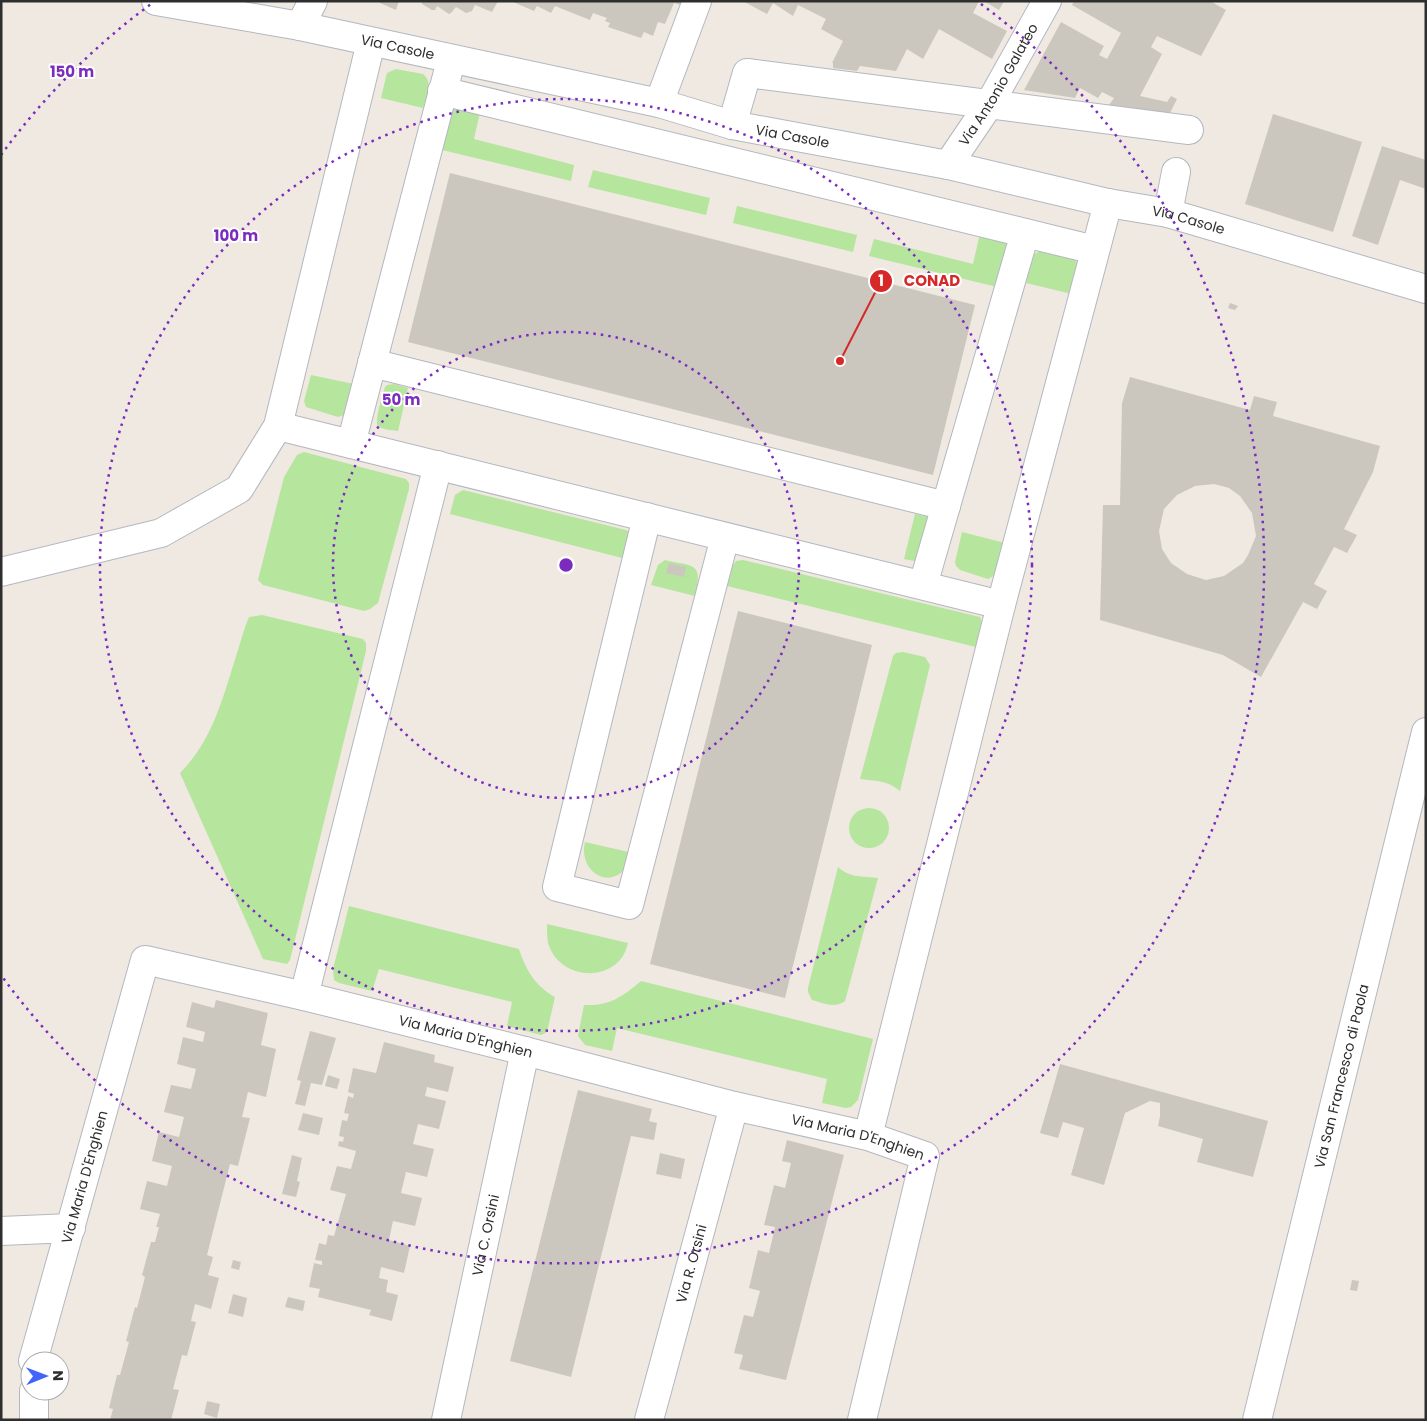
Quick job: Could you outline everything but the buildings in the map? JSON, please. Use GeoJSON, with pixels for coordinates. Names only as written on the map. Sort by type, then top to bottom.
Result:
{"type":"FeatureCollection","features":[{"type":"Feature","properties":{"kind":"street","name":"Via Casole"},"geometry":{"type":"LineString","coordinates":[[156,1],[300,26],[659,103],[732,125],[948,165],[1108,203],[1168,213],[1426,289]]}},
{"type":"Feature","properties":{"kind":"street"},"geometry":{"type":"LineString","coordinates":[[300,26],[313,1]]}},
{"type":"Feature","properties":{"kind":"street"},"geometry":{"type":"LineString","coordinates":[[659,103],[697,1]]}},
{"type":"Feature","properties":{"kind":"street","name":"Via Antonio Galateo"},"geometry":{"type":"LineString","coordinates":[[948,165],[990,103],[1047,1]]}},
{"type":"Feature","properties":{"kind":"street"},"geometry":{"type":"LineString","coordinates":[[1,572],[161,532],[239,489],[278,426],[371,42]]}},
{"type":"Feature","properties":{"kind":"street"},"geometry":{"type":"LineString","coordinates":[[351,444],[442,91],[452,59]]}},
{"type":"Feature","properties":{"kind":"street"},"geometry":{"type":"LineString","coordinates":[[732,125],[747,73],[1189,130]]}},
{"type":"Feature","properties":{"kind":"street"},"geometry":{"type":"LineString","coordinates":[[442,91],[1095,250]]}},
{"type":"Feature","properties":{"kind":"street"},"geometry":{"type":"LineString","coordinates":[[1168,213],[1176,172]]}},
{"type":"Feature","properties":{"kind":"street"},"geometry":{"type":"LineString","coordinates":[[868,1136],[1000,605],[1108,203]]}},
{"type":"Feature","properties":{"kind":"street"},"geometry":{"type":"LineString","coordinates":[[923,585],[1025,233]]}},
{"type":"Feature","properties":{"kind":"street"},"geometry":{"type":"LineString","coordinates":[[372,363],[946,506]]}},
{"type":"Feature","properties":{"kind":"street"},"geometry":{"type":"LineString","coordinates":[[278,426],[1000,605]]}},
{"type":"Feature","properties":{"kind":"street"},"geometry":{"type":"LineString","coordinates":[[304,996],[438,465]]}},
{"type":"Feature","properties":{"kind":"street"},"geometry":{"type":"LineString","coordinates":[[647,517],[557,887],[566,890],[629,905],[725,537]]}},
{"type":"Feature","properties":{"kind":"street","name":"Via San Francesco di Paola"},"geometry":{"type":"LineString","coordinates":[[1256,1420],[1426,732]]}},
{"type":"Feature","properties":{"kind":"street","name":"Via Maria D'Enghien"},"geometry":{"type":"LineString","coordinates":[[36,1351],[145,960],[304,996],[734,1106],[868,1136],[925,1156],[862,1420]]}},
{"type":"Feature","properties":{"kind":"street","name":"Via C. Orsini"},"geometry":{"type":"LineString","coordinates":[[446,1420],[525,1051]]}},
{"type":"Feature","properties":{"kind":"street","name":"Via R. Orsini"},"geometry":{"type":"LineString","coordinates":[[649,1420],[734,1106]]}},
{"type":"Feature","properties":{"kind":"street"},"geometry":{"type":"LineString","coordinates":[[1,1231],[71,1228]]}},
{"type":"Feature","properties":{"kind":"street"},"geometry":{"type":"LineString","coordinates":[[34,1401],[34,1420]]}},
{"type":"Feature","properties":{"kind":"green space"},"geometry":{"type":"Polygon","coordinates":[[[396,69],[423,74],[426,78],[429,86],[423,108],[381,98],[387,73],[396,69]]]}},
{"type":"Feature","properties":{"kind":"green space"},"geometry":{"type":"Polygon","coordinates":[[[454,107],[480,112],[474,139],[574,165],[571,181],[442,150],[454,107]]]}},
{"type":"Feature","properties":{"kind":"green space"},"geometry":{"type":"Polygon","coordinates":[[[593,170],[710,198],[706,215],[588,187],[593,170]]]}},
{"type":"Feature","properties":{"kind":"green space"},"geometry":{"type":"Polygon","coordinates":[[[737,206],[857,235],[853,252],[733,223],[737,206]]]}},
{"type":"Feature","properties":{"kind":"green space"},"geometry":{"type":"Polygon","coordinates":[[[980,233],[1005,241],[1006,245],[997,287],[869,256],[874,239],[973,264],[980,233]]]}},
{"type":"Feature","properties":{"kind":"green space"},"geometry":{"type":"Polygon","coordinates":[[[1042,250],[1074,258],[1078,264],[1072,294],[1026,283],[1034,254],[1042,250]]]}},
{"type":"Feature","properties":{"kind":"green space"},"geometry":{"type":"Polygon","coordinates":[[[311,375],[354,384],[344,415],[338,417],[306,407],[304,401],[311,375]]]}},
{"type":"Feature","properties":{"kind":"green space"},"geometry":{"type":"Polygon","coordinates":[[[394,384],[408,388],[398,431],[382,428],[377,423],[379,407],[385,387],[394,384]]]}},
{"type":"Feature","properties":{"kind":"green space"},"geometry":{"type":"Polygon","coordinates":[[[304,452],[406,479],[409,483],[409,489],[378,603],[370,609],[364,611],[263,585],[258,580],[284,477],[297,455],[304,452]]]}},
{"type":"Feature","properties":{"kind":"green space"},"geometry":{"type":"Polygon","coordinates":[[[463,490],[626,530],[630,533],[626,559],[450,514],[455,495],[463,490]]]}},
{"type":"Feature","properties":{"kind":"green space"},"geometry":{"type":"Polygon","coordinates":[[[915,514],[929,517],[919,562],[904,559],[915,514]]]}},
{"type":"Feature","properties":{"kind":"green space"},"geometry":{"type":"Polygon","coordinates":[[[962,532],[1005,543],[997,574],[988,579],[960,570],[956,566],[955,562],[962,532]]]}},
{"type":"Feature","properties":{"kind":"green space"},"geometry":{"type":"Polygon","coordinates":[[[665,560],[694,568],[698,577],[695,596],[651,585],[658,565],[665,560]]]}},
{"type":"Feature","properties":{"kind":"green space"},"geometry":{"type":"Polygon","coordinates":[[[743,560],[980,617],[983,625],[976,647],[727,586],[733,565],[736,561],[743,560]]]}},
{"type":"Feature","properties":{"kind":"green space"},"geometry":{"type":"Polygon","coordinates":[[[262,615],[363,639],[366,643],[366,651],[290,960],[287,964],[263,959],[180,773],[201,747],[216,717],[249,617],[262,615]]]}},
{"type":"Feature","properties":{"kind":"green space"},"geometry":{"type":"Polygon","coordinates":[[[903,652],[925,657],[930,665],[900,791],[886,783],[860,779],[893,656],[896,653],[903,652]]]}},
{"type":"Feature","properties":{"kind":"green space"},"geometry":{"type":"Polygon","coordinates":[[[865,808],[873,808],[880,811],[886,817],[889,828],[886,839],[880,845],[873,848],[865,848],[858,845],[852,839],[849,832],[849,824],[852,817],[858,811],[865,808]]]}},
{"type":"Feature","properties":{"kind":"green space"},"geometry":{"type":"Polygon","coordinates":[[[585,842],[633,853],[626,868],[618,875],[603,877],[596,874],[586,861],[584,852],[585,842]]]}},
{"type":"Feature","properties":{"kind":"green space"},"geometry":{"type":"Polygon","coordinates":[[[838,867],[852,875],[878,878],[845,1001],[833,1005],[812,1000],[808,988],[838,867]]]}},
{"type":"Feature","properties":{"kind":"green space"},"geometry":{"type":"Polygon","coordinates":[[[349,906],[519,949],[532,977],[542,988],[555,997],[547,1032],[541,1035],[507,1026],[512,1002],[379,969],[372,991],[334,980],[333,969],[349,906]]]}},
{"type":"Feature","properties":{"kind":"green space"},"geometry":{"type":"Polygon","coordinates":[[[547,924],[628,943],[622,957],[610,968],[600,972],[579,972],[560,962],[553,954],[548,943],[547,924]]]}},
{"type":"Feature","properties":{"kind":"green space"},"geometry":{"type":"Polygon","coordinates":[[[641,981],[873,1039],[858,1100],[851,1107],[846,1108],[822,1103],[827,1079],[617,1028],[612,1051],[585,1045],[578,1036],[584,1005],[608,1002],[628,992],[641,981]]]}},
{"type":"Feature","properties":{"kind":"place","name":"CONAD"},"geometry":{"type":"Point","coordinates":[840,361]}}]}
